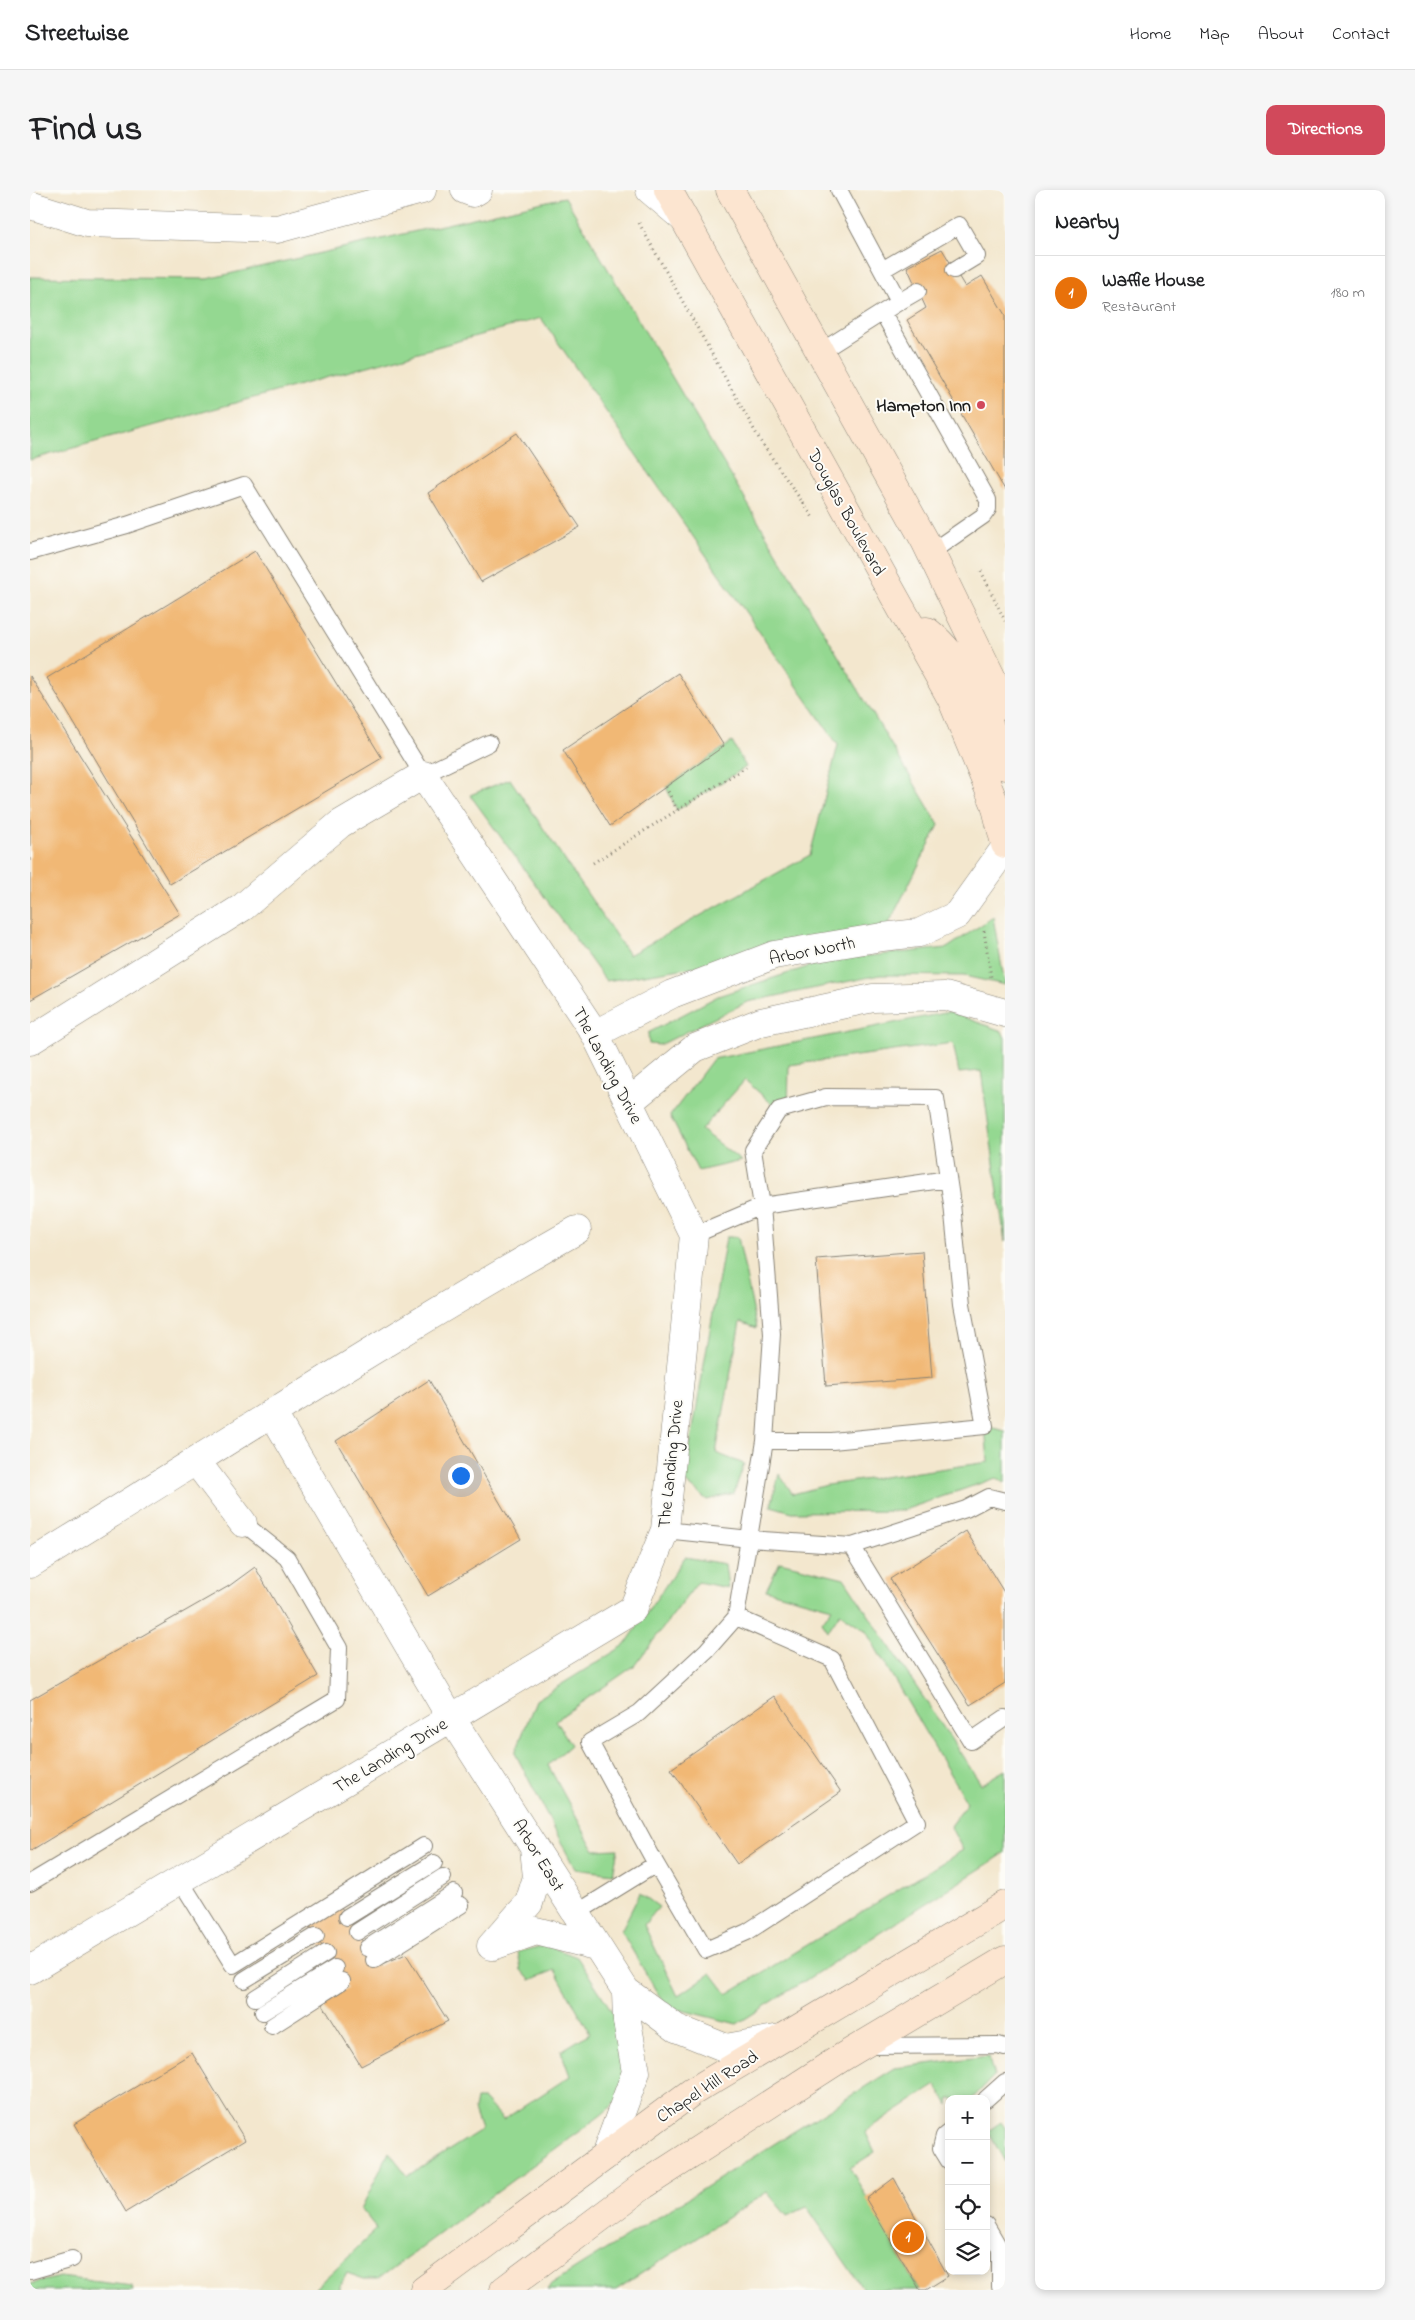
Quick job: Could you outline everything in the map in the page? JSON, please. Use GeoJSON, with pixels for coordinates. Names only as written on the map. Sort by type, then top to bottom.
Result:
{"type":"FeatureCollection","features":[{"type":"Feature","properties":{"kind":"main road","name":"Douglas Boulevard"},"geometry":{"type":"LineString","coordinates":[[668,190],[951,698],[995,804],[1005,844]]}},
{"type":"Feature","properties":{"kind":"main road"},"geometry":{"type":"LineString","coordinates":[[730,190],[931,552],[1005,706]]}},
{"type":"Feature","properties":{"kind":"main road"},"geometry":{"type":"LineString","coordinates":[[913,632],[927,631],[956,661],[978,699],[1005,766]]}},
{"type":"Feature","properties":{"kind":"main road","name":"Chapel Hill Road"},"geometry":{"type":"LineString","coordinates":[[424,2290],[692,2092],[1005,1904]]}},
{"type":"Feature","properties":{"kind":"main road"},"geometry":{"type":"LineString","coordinates":[[504,2290],[644,2185],[860,2046],[1005,1960]]}},
{"type":"Feature","properties":{"kind":"street"},"geometry":{"type":"LineString","coordinates":[[30,205],[87,223],[277,230],[422,190]]}},
{"type":"Feature","properties":{"kind":"street"},"geometry":{"type":"LineString","coordinates":[[465,190],[473,193],[478,190]]}},
{"type":"Feature","properties":{"kind":"street"},"geometry":{"type":"LineString","coordinates":[[650,190],[684,219]]}},
{"type":"Feature","properties":{"kind":"street"},"geometry":{"type":"LineString","coordinates":[[30,1040],[243,907],[340,824],[423,775]]}},
{"type":"Feature","properties":{"kind":"street","name":"The Landing Drive"},"geometry":{"type":"LineString","coordinates":[[30,1970],[633,1609],[665,1530],[694,1235],[596,1034],[423,775]]}},
{"type":"Feature","properties":{"kind":"street","name":"Arbor North"},"geometry":{"type":"LineString","coordinates":[[596,1034],[672,994],[774,954],[882,937],[920,934],[957,915],[1005,848]]}},
{"type":"Feature","properties":{"kind":"street"},"geometry":{"type":"LineString","coordinates":[[629,1102],[695,1048],[761,1022],[873,998],[945,996],[1005,1013]]}},
{"type":"Feature","properties":{"kind":"street"},"geometry":{"type":"LineString","coordinates":[[30,1564],[423,1319],[577,1230]]}},
{"type":"Feature","properties":{"kind":"street","name":"Arbor East"},"geometry":{"type":"LineString","coordinates":[[273,1414],[451,1718],[534,1846],[595,1946],[626,1991]]}},
{"type":"Feature","properties":{"kind":"street"},"geometry":{"type":"LineString","coordinates":[[196,1462],[243,1523]]}},
{"type":"Feature","properties":{"kind":"street"},"geometry":{"type":"LineString","coordinates":[[534,1846],[537,1877],[529,1903],[491,1946],[536,1932],[595,1946]]}},
{"type":"Feature","properties":{"kind":"street"},"geometry":{"type":"LineString","coordinates":[[626,1991],[676,2028],[726,2048],[781,2038]]}},
{"type":"Feature","properties":{"kind":"street"},"geometry":{"type":"LineString","coordinates":[[605,2156],[636,2072],[627,2021],[626,1991]]}},
{"type":"Feature","properties":{"kind":"lane"},"geometry":{"type":"LineString","coordinates":[[838,190],[899,302]]}},
{"type":"Feature","properties":{"kind":"lane"},"geometry":{"type":"LineString","coordinates":[[882,270],[959,225],[977,256],[954,270]]}},
{"type":"Feature","properties":{"kind":"lane"},"geometry":{"type":"LineString","coordinates":[[820,352],[918,291]]}},
{"type":"Feature","properties":{"kind":"lane"},"geometry":{"type":"LineString","coordinates":[[883,313],[988,500],[988,510],[982,516],[931,552]]}},
{"type":"Feature","properties":{"kind":"lane"},"geometry":{"type":"LineString","coordinates":[[30,552],[127,525],[244,485],[423,775],[489,743]]}},
{"type":"Feature","properties":{"kind":"lane"},"geometry":{"type":"LineString","coordinates":[[736,1617],[832,1659],[917,1822],[747,1932],[706,1950],[656,1864],[590,1742],[639,1713],[707,1650],[736,1617],[765,1441],[772,1334],[762,1206],[753,1150],[778,1110],[826,1097],[936,1098],[948,1179],[962,1304],[985,1426],[832,1441],[765,1441]]}},
{"type":"Feature","properties":{"kind":"lane"},"geometry":{"type":"LineString","coordinates":[[694,1235],[762,1206],[948,1179]]}},
{"type":"Feature","properties":{"kind":"lane"},"geometry":{"type":"LineString","coordinates":[[665,1530],[750,1539],[852,1546],[966,1509],[989,1497],[1005,1501]]}},
{"type":"Feature","properties":{"kind":"lane"},"geometry":{"type":"LineString","coordinates":[[30,1883],[337,1699],[339,1648],[287,1558],[243,1523]]}},
{"type":"Feature","properties":{"kind":"lane"},"geometry":{"type":"LineString","coordinates":[[852,1546],[971,1741],[1005,1718]]}},
{"type":"Feature","properties":{"kind":"lane"},"geometry":{"type":"LineString","coordinates":[[180,1880],[233,1965],[424,1846]]}},
{"type":"Feature","properties":{"kind":"lane"},"geometry":{"type":"LineString","coordinates":[[575,1914],[656,1864]]}},
{"type":"Feature","properties":{"kind":"lane"},"geometry":{"type":"LineString","coordinates":[[347,1917],[438,1870],[357,1932]]}},
{"type":"Feature","properties":{"kind":"lane"},"geometry":{"type":"LineString","coordinates":[[371,1954],[458,1899]]}},
{"type":"Feature","properties":{"kind":"lane"},"geometry":{"type":"LineString","coordinates":[[244,1980],[316,1936]]}},
{"type":"Feature","properties":{"kind":"lane"},"geometry":{"type":"LineString","coordinates":[[272,2026],[339,1974],[259,2005],[326,1952]]}},
{"type":"Feature","properties":{"kind":"lane"},"geometry":{"type":"LineString","coordinates":[[860,2046],[998,2045],[1005,2047]]}},
{"type":"Feature","properties":{"kind":"lane"},"geometry":{"type":"LineString","coordinates":[[990,2095],[1005,2082]]}},
{"type":"Feature","properties":{"kind":"lane"},"geometry":{"type":"LineString","coordinates":[[945,2135],[941,2148],[945,2154]]}},
{"type":"Feature","properties":{"kind":"lane"},"geometry":{"type":"LineString","coordinates":[[989,2230],[1000,2249],[1000,2287]]}},
{"type":"Feature","properties":{"kind":"lane"},"geometry":{"type":"LineString","coordinates":[[30,2271],[72,2259]]}},
{"type":"Feature","properties":{"kind":"path"},"geometry":{"type":"LineString","coordinates":[[637,218],[761,442],[815,521]]}},
{"type":"Feature","properties":{"kind":"path"},"geometry":{"type":"LineString","coordinates":[[981,571],[1005,622]]}},
{"type":"Feature","properties":{"kind":"path"},"geometry":{"type":"LineString","coordinates":[[593,863],[746,766]]}},
{"type":"Feature","properties":{"kind":"path"},"geometry":{"type":"LineString","coordinates":[[666,787],[677,810]]}},
{"type":"Feature","properties":{"kind":"path"},"geometry":{"type":"LineString","coordinates":[[983,923],[991,980]]}},
{"type":"Feature","properties":{"kind":"green space"},"geometry":{"type":"Polygon","coordinates":[[[565,197],[939,825],[882,937],[606,981],[470,795],[510,779],[629,955],[810,855],[838,745],[541,318],[30,460],[30,277],[207,279],[565,197]]]}},
{"type":"Feature","properties":{"kind":"green space"},"geometry":{"type":"Polygon","coordinates":[[[732,742],[746,767],[677,810],[666,787],[732,742]]]}},
{"type":"Feature","properties":{"kind":"green space"},"geometry":{"type":"Polygon","coordinates":[[[993,917],[1005,985],[964,976],[880,975],[747,1002],[660,1045],[649,1044],[648,1033],[718,996],[829,960],[947,948],[993,917]]]}},
{"type":"Feature","properties":{"kind":"green space"},"geometry":{"type":"Polygon","coordinates":[[[949,1012],[1002,1031],[1005,1038],[1005,1242],[981,1071],[959,1073],[953,1043],[789,1065],[788,1108],[779,1110],[745,1080],[701,1130],[741,1161],[698,1171],[670,1116],[713,1059],[949,1012]]]}},
{"type":"Feature","properties":{"kind":"green space"},"geometry":{"type":"Polygon","coordinates":[[[726,1237],[738,1237],[757,1328],[740,1322],[716,1453],[744,1464],[734,1493],[707,1500],[684,1481],[726,1237]]]}},
{"type":"Feature","properties":{"kind":"green space"},"geometry":{"type":"Polygon","coordinates":[[[985,1426],[1005,1431],[1005,1483],[996,1478],[901,1511],[792,1512],[771,1506],[779,1474],[793,1494],[827,1485],[988,1462],[985,1426]]]}},
{"type":"Feature","properties":{"kind":"green space"},"geometry":{"type":"Polygon","coordinates":[[[685,1557],[725,1564],[728,1588],[698,1582],[634,1666],[556,1720],[571,1745],[548,1765],[594,1850],[618,1849],[613,1874],[575,1869],[515,1753],[536,1700],[625,1645],[685,1557]]]}},
{"type":"Feature","properties":{"kind":"green space"},"geometry":{"type":"Polygon","coordinates":[[[780,1562],[844,1578],[981,1784],[1005,1770],[1005,1853],[737,2024],[665,2006],[621,1931],[640,1893],[659,1907],[644,1925],[678,1996],[711,1973],[727,1994],[963,1850],[950,1826],[967,1803],[865,1630],[840,1613],[828,1631],[822,1622],[832,1608],[766,1590],[780,1562]]]}},
{"type":"Feature","properties":{"kind":"green space"},"geometry":{"type":"Polygon","coordinates":[[[546,1945],[577,1957],[630,2039],[630,2091],[600,2116],[378,2279],[364,2279],[347,2273],[340,2286],[340,2290],[313,2290],[377,2229],[361,2209],[389,2152],[408,2176],[481,2130],[474,2110],[476,2099],[484,2099],[503,2120],[570,2076],[561,2051],[590,2033],[555,1970],[530,1980],[521,1970],[518,1952],[546,1945]]]}},
{"type":"Feature","properties":{"kind":"green space"},"geometry":{"type":"Polygon","coordinates":[[[988,2056],[994,2076],[976,2095],[945,2095],[945,2100],[936,2085],[865,2131],[875,2152],[850,2168],[919,2290],[864,2290],[807,2207],[787,2216],[767,2192],[616,2290],[547,2290],[551,2284],[895,2068],[988,2056]]]}},
{"type":"Feature","properties":{"kind":"green space"},"geometry":{"type":"Polygon","coordinates":[[[1001,2122],[1005,2128],[1005,2162],[990,2135],[990,2130],[1001,2122]]]}},
{"type":"Feature","properties":{"kind":"green space"},"geometry":{"type":"Polygon","coordinates":[[[60,2277],[132,2286],[133,2290],[30,2290],[30,2284],[60,2277]]]}},
{"type":"Feature","properties":{"kind":"building","name":"Hampton Inn"},"geometry":{"type":"Polygon","coordinates":[[[942,249],[965,287],[982,276],[1005,315],[1005,490],[907,320],[926,308],[907,267],[942,249]]]}},
{"type":"Feature","properties":{"kind":"building"},"geometry":{"type":"Polygon","coordinates":[[[517,433],[580,527],[481,582],[428,493],[517,433]]]}},
{"type":"Feature","properties":{"kind":"building"},"geometry":{"type":"Polygon","coordinates":[[[255,551],[382,758],[170,884],[47,678],[255,551]]]}},
{"type":"Feature","properties":{"kind":"building"},"geometry":{"type":"Polygon","coordinates":[[[678,673],[724,746],[610,826],[563,750],[678,673]]]}},
{"type":"Feature","properties":{"kind":"building"},"geometry":{"type":"Polygon","coordinates":[[[30,676],[180,914],[30,1000],[30,676]]]}},
{"type":"Feature","properties":{"kind":"building"},"geometry":{"type":"Polygon","coordinates":[[[922,1251],[932,1378],[826,1386],[816,1259],[922,1251]]]}},
{"type":"Feature","properties":{"kind":"building"},"geometry":{"type":"Polygon","coordinates":[[[429,1380],[521,1539],[428,1596],[336,1441],[429,1380]]]}},
{"type":"Feature","properties":{"kind":"building"},"geometry":{"type":"Polygon","coordinates":[[[966,1531],[1005,1594],[1005,1683],[970,1705],[890,1579],[966,1531]]]}},
{"type":"Feature","properties":{"kind":"building"},"geometry":{"type":"Polygon","coordinates":[[[255,1567],[318,1676],[30,1851],[30,1700],[229,1586],[255,1567]]]}},
{"type":"Feature","properties":{"kind":"building"},"geometry":{"type":"Polygon","coordinates":[[[775,1696],[841,1792],[737,1864],[671,1769],[775,1696]]]}},
{"type":"Feature","properties":{"kind":"building"},"geometry":{"type":"Polygon","coordinates":[[[341,1907],[378,1966],[406,1954],[448,2021],[361,2066],[322,2004],[347,1988],[310,1926],[341,1907]]]}},
{"type":"Feature","properties":{"kind":"building"},"geometry":{"type":"Polygon","coordinates":[[[192,2053],[245,2140],[126,2212],[74,2124],[192,2053]]]}},
{"type":"Feature","properties":{"kind":"building"},"geometry":{"type":"Polygon","coordinates":[[[894,2178],[945,2271],[945,2275],[948,2276],[926,2290],[920,2290],[866,2199],[894,2178]]]}},
{"type":"Feature","properties":{"kind":"place","name":"Hampton Inn"},"geometry":{"type":"Point","coordinates":[981,405]}},
{"type":"Feature","properties":{"kind":"place","name":"Waffle House"},"geometry":{"type":"Point","coordinates":[908,2237]}}]}
